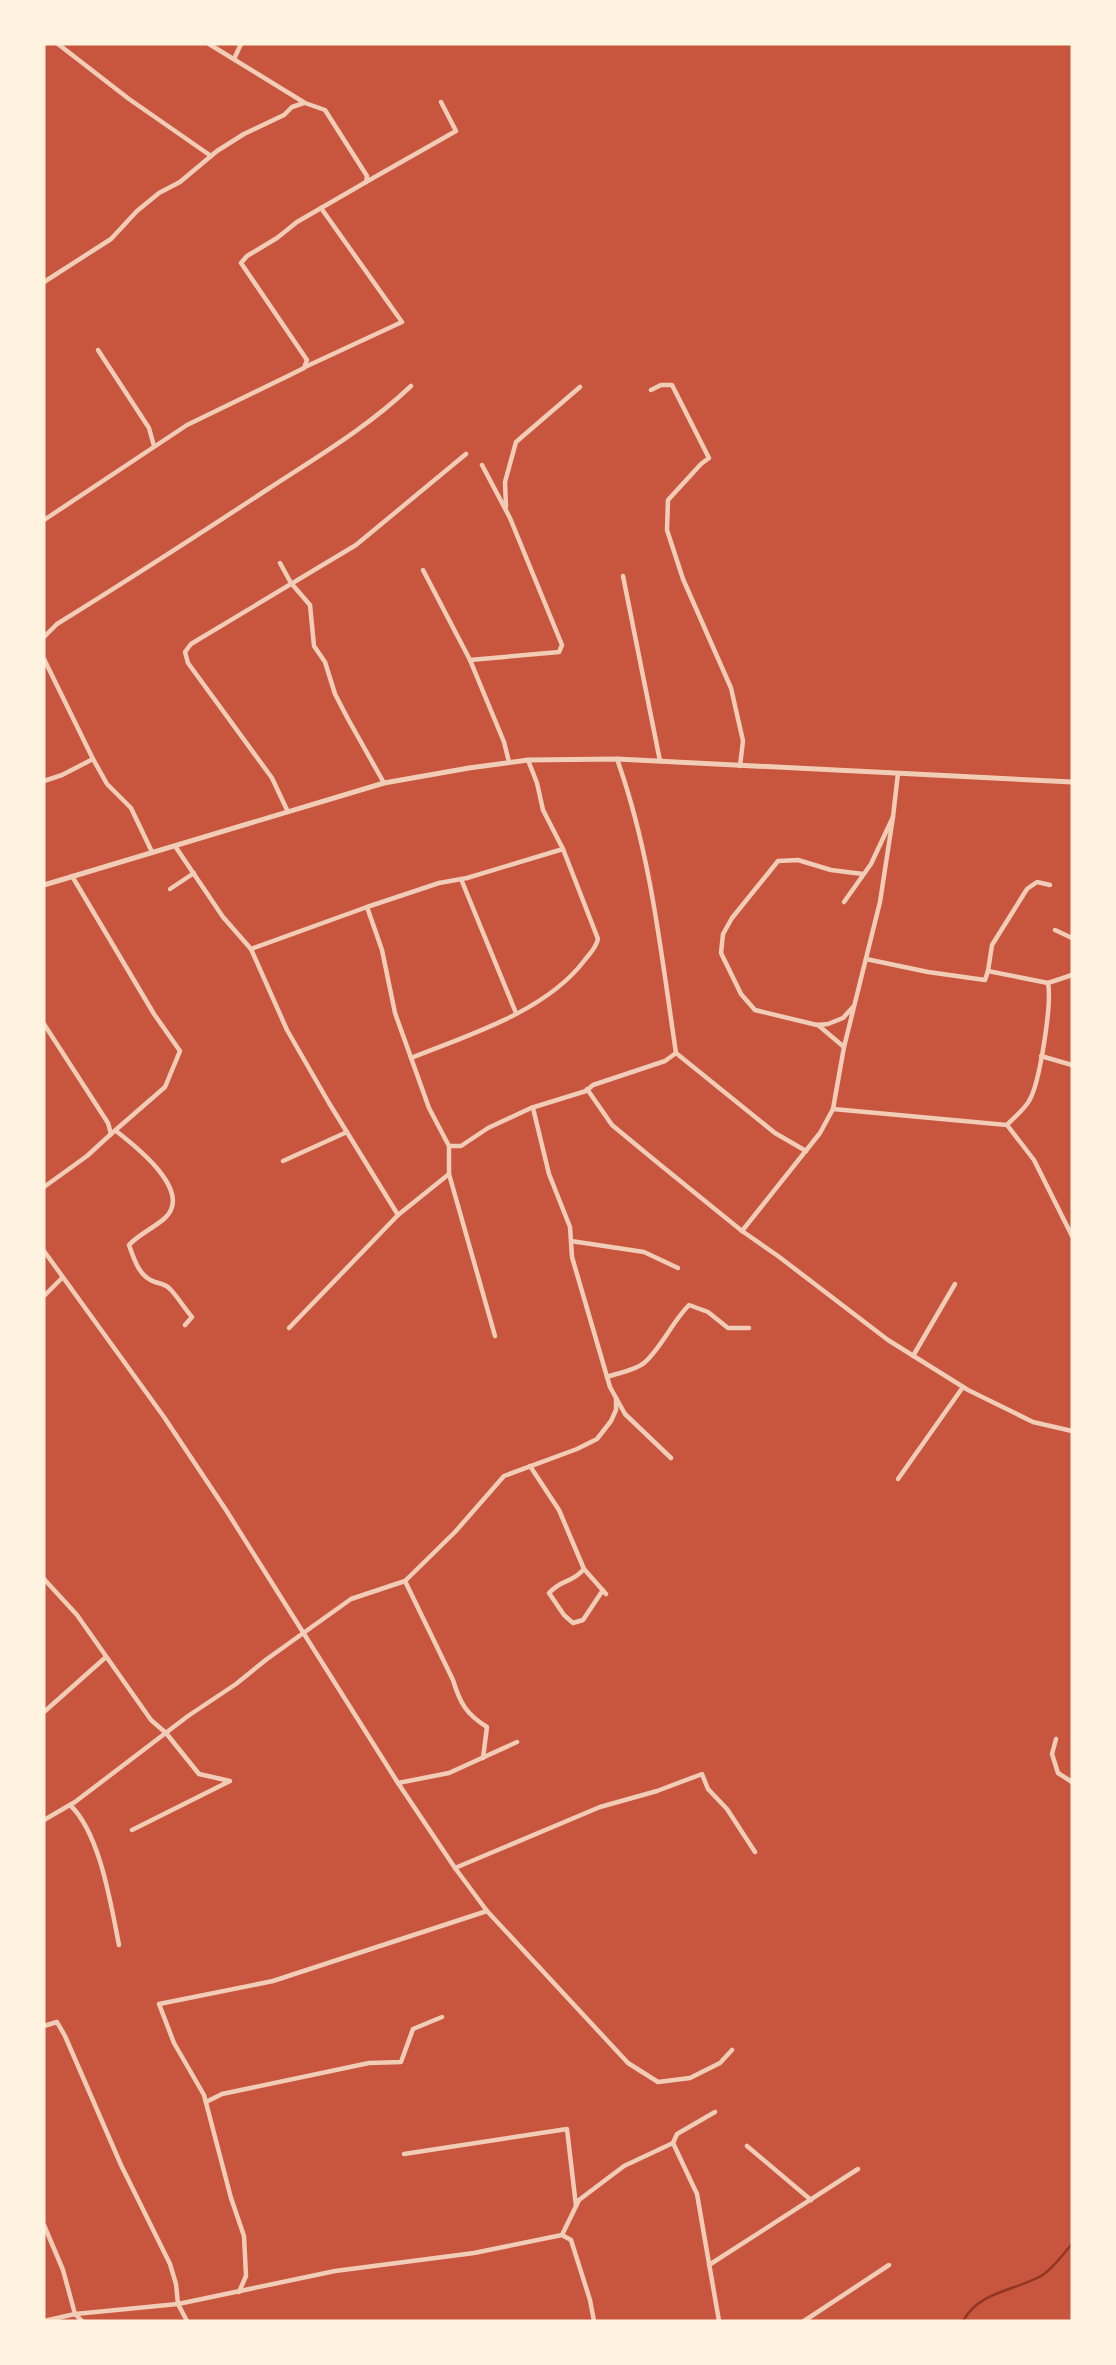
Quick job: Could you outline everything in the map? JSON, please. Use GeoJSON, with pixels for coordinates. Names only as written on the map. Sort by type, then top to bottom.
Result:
{"type":"FeatureCollection","features":[{"type":"Feature","properties":{"kind":"street"},"geometry":{"type":"LineString","coordinates":[[58,44],[129,99],[211,156]]}},
{"type":"Feature","properties":{"kind":"street"},"geometry":{"type":"LineString","coordinates":[[209,44],[305,103],[325,110],[365,173],[366,182]]}},
{"type":"Feature","properties":{"kind":"street"},"geometry":{"type":"LineString","coordinates":[[234,59],[241,44]]}},
{"type":"Feature","properties":{"kind":"street"},"geometry":{"type":"LineString","coordinates":[[304,368],[307,360],[241,262],[297,222],[456,131],[441,102]]}},
{"type":"Feature","properties":{"kind":"street"},"geometry":{"type":"LineString","coordinates":[[44,282],[111,239],[148,202],[180,182],[211,156],[244,134],[284,115],[292,107],[305,103]]}},
{"type":"Feature","properties":{"kind":"street"},"geometry":{"type":"LineString","coordinates":[[44,520],[187,425],[402,323],[321,208]]}},
{"type":"Feature","properties":{"kind":"street"},"geometry":{"type":"LineString","coordinates":[[98,350],[149,428],[154,446]]}},
{"type":"Feature","properties":{"kind":"street"},"geometry":{"type":"LineString","coordinates":[[651,390],[661,385],[672,385],[709,458],[668,500],[667,530],[683,579],[731,688],[743,741],[740,766]]}},
{"type":"Feature","properties":{"kind":"street"},"geometry":{"type":"LineString","coordinates":[[44,637],[57,624],[154,565],[321,455],[386,410],[411,387]]}},
{"type":"Feature","properties":{"kind":"street"},"geometry":{"type":"LineString","coordinates":[[506,512],[505,482],[516,442],[580,387]]}},
{"type":"Feature","properties":{"kind":"street"},"geometry":{"type":"LineString","coordinates":[[288,813],[272,778],[188,663],[185,652],[191,644],[356,545],[466,454]]}},
{"type":"Feature","properties":{"kind":"street"},"geometry":{"type":"LineString","coordinates":[[470,660],[559,653],[562,645],[506,512],[482,465]]}},
{"type":"Feature","properties":{"kind":"street"},"geometry":{"type":"LineString","coordinates":[[281,563],[290,583],[310,606],[313,646],[325,662],[335,694],[384,783]]}},
{"type":"Feature","properties":{"kind":"street"},"geometry":{"type":"LineString","coordinates":[[423,570],[470,660],[504,742],[509,762]]}},
{"type":"Feature","properties":{"kind":"street"},"geometry":{"type":"LineString","coordinates":[[623,576],[660,761]]}},
{"type":"Feature","properties":{"kind":"street"},"geometry":{"type":"LineString","coordinates":[[44,659],[93,759],[107,784],[131,808],[152,852]]}},
{"type":"Feature","properties":{"kind":"street"},"geometry":{"type":"LineString","coordinates":[[44,781],[93,759]]}},
{"type":"Feature","properties":{"kind":"street"},"geometry":{"type":"LineString","coordinates":[[617,759],[631,798],[653,891],[676,1053],[775,1133],[806,1151]]}},
{"type":"Feature","properties":{"kind":"street"},"geometry":{"type":"LineString","coordinates":[[44,885],[384,783],[528,760],[617,759],[1072,782]]}},
{"type":"Feature","properties":{"kind":"street"},"geometry":{"type":"LineString","coordinates":[[411,1058],[491,1026],[542,999],[569,979],[594,952],[598,939],[563,849],[543,810],[528,760]]}},
{"type":"Feature","properties":{"kind":"street"},"geometry":{"type":"LineString","coordinates":[[742,1231],[820,1133],[833,1109],[844,1047],[880,902],[898,773]]}},
{"type":"Feature","properties":{"kind":"street"},"geometry":{"type":"LineString","coordinates":[[844,902],[871,864],[893,817]]}},
{"type":"Feature","properties":{"kind":"street"},"geometry":{"type":"LineString","coordinates":[[174,845],[223,917],[251,949],[287,1030],[398,1214]]}},
{"type":"Feature","properties":{"kind":"street"},"geometry":{"type":"LineString","coordinates":[[251,949],[397,896],[563,849]]}},
{"type":"Feature","properties":{"kind":"street"},"geometry":{"type":"LineString","coordinates":[[854,1006],[843,1018],[817,1025],[755,1010],[741,994],[721,953],[723,934],[732,918],[778,861],[798,860],[831,870],[863,874]]}},
{"type":"Feature","properties":{"kind":"street"},"geometry":{"type":"LineString","coordinates":[[170,889],[194,873]]}},
{"type":"Feature","properties":{"kind":"street"},"geometry":{"type":"LineString","coordinates":[[44,1187],[87,1156],[165,1087],[180,1051],[154,1014],[72,876]]}},
{"type":"Feature","properties":{"kind":"street"},"geometry":{"type":"LineString","coordinates":[[461,879],[516,1013]]}},
{"type":"Feature","properties":{"kind":"street"},"geometry":{"type":"LineString","coordinates":[[866,958],[928,972],[985,980],[992,945],[1027,889],[1037,882],[1050,885]]}},
{"type":"Feature","properties":{"kind":"street"},"geometry":{"type":"LineString","coordinates":[[367,907],[382,950],[395,1013],[429,1108],[449,1146],[449,1174],[495,1336]]}},
{"type":"Feature","properties":{"kind":"street"},"geometry":{"type":"LineString","coordinates":[[1055,930],[1072,938]]}},
{"type":"Feature","properties":{"kind":"street"},"geometry":{"type":"LineString","coordinates":[[988,971],[1048,982],[1072,975]]}},
{"type":"Feature","properties":{"kind":"street"},"geometry":{"type":"LineString","coordinates":[[1007,1125],[1029,1101],[1048,1015],[1048,982]]}},
{"type":"Feature","properties":{"kind":"street"},"geometry":{"type":"LineString","coordinates":[[44,1024],[114,1133],[148,1157],[163,1174],[170,1189],[172,1204],[167,1217],[129,1245],[141,1271],[152,1281],[163,1283],[170,1288],[192,1317],[185,1325]]}},
{"type":"Feature","properties":{"kind":"street"},"geometry":{"type":"LineString","coordinates":[[817,1025],[844,1047]]}},
{"type":"Feature","properties":{"kind":"street"},"geometry":{"type":"LineString","coordinates":[[449,1146],[461,1146],[488,1128],[533,1108],[665,1061],[676,1053]]}},
{"type":"Feature","properties":{"kind":"street"},"geometry":{"type":"LineString","coordinates":[[1041,1056],[1072,1065]]}},
{"type":"Feature","properties":{"kind":"street"},"geometry":{"type":"LineString","coordinates":[[587,1089],[612,1125],[742,1231],[778,1255],[888,1340],[963,1387],[1032,1422],[1072,1431]]}},
{"type":"Feature","properties":{"kind":"street"},"geometry":{"type":"LineString","coordinates":[[533,1108],[550,1174],[570,1227],[572,1257],[607,1377],[625,1414],[671,1458]]}},
{"type":"Feature","properties":{"kind":"street"},"geometry":{"type":"LineString","coordinates":[[833,1109],[1007,1125],[1034,1160],[1072,1235]]}},
{"type":"Feature","properties":{"kind":"street"},"geometry":{"type":"LineString","coordinates":[[283,1161],[347,1132]]}},
{"type":"Feature","properties":{"kind":"street"},"geometry":{"type":"LineString","coordinates":[[289,1328],[398,1214],[449,1174]]}},
{"type":"Feature","properties":{"kind":"street"},"geometry":{"type":"LineString","coordinates":[[571,1241],[644,1252],[678,1268]]}},
{"type":"Feature","properties":{"kind":"street"},"geometry":{"type":"LineString","coordinates":[[44,1251],[164,1417],[226,1510],[398,1783],[487,1911],[628,2063],[658,2082],[690,2078],[720,2063],[732,2050]]}},
{"type":"Feature","properties":{"kind":"street"},"geometry":{"type":"LineString","coordinates":[[44,1296],[62,1278]]}},
{"type":"Feature","properties":{"kind":"street"},"geometry":{"type":"LineString","coordinates":[[913,1356],[955,1284]]}},
{"type":"Feature","properties":{"kind":"street"},"geometry":{"type":"LineString","coordinates":[[607,1377],[643,1364],[689,1304],[708,1312],[728,1328],[750,1328]]}},
{"type":"Feature","properties":{"kind":"street"},"geometry":{"type":"LineString","coordinates":[[898,1479],[963,1387]]}},
{"type":"Feature","properties":{"kind":"street"},"geometry":{"type":"LineString","coordinates":[[44,1820],[70,1805],[351,1599],[405,1581],[448,1540],[504,1476],[597,1439],[611,1421],[616,1410],[616,1398]]}},
{"type":"Feature","properties":{"kind":"street"},"geometry":{"type":"LineString","coordinates":[[530,1465],[559,1510],[584,1569],[605,1592],[583,1620],[573,1623],[549,1593],[558,1583],[575,1579],[584,1569]]}},
{"type":"Feature","properties":{"kind":"street"},"geometry":{"type":"LineString","coordinates":[[44,1579],[77,1615],[151,1720],[166,1733],[199,1774],[230,1782],[132,1829]]}},
{"type":"Feature","properties":{"kind":"street"},"geometry":{"type":"LineString","coordinates":[[405,1581],[453,1680],[458,1696],[471,1717],[487,1727],[483,1759]]}},
{"type":"Feature","properties":{"kind":"street"},"geometry":{"type":"LineString","coordinates":[[44,1712],[106,1657]]}},
{"type":"Feature","properties":{"kind":"street"},"geometry":{"type":"LineString","coordinates":[[1056,1739],[1052,1754],[1058,1773],[1072,1782]]}},
{"type":"Feature","properties":{"kind":"street"},"geometry":{"type":"LineString","coordinates":[[398,1783],[449,1773],[517,1742]]}},
{"type":"Feature","properties":{"kind":"street"},"geometry":{"type":"LineString","coordinates":[[455,1868],[600,1807],[657,1791],[702,1774],[708,1789],[727,1809],[755,1852]]}},
{"type":"Feature","properties":{"kind":"street"},"geometry":{"type":"LineString","coordinates":[[70,1805],[85,1822],[103,1872],[119,1945]]}},
{"type":"Feature","properties":{"kind":"street"},"geometry":{"type":"LineString","coordinates":[[239,2292],[246,2276],[244,2236],[206,2102],[174,2043],[159,2004],[273,1981],[487,1911]]}},
{"type":"Feature","properties":{"kind":"street"},"geometry":{"type":"LineString","coordinates":[[206,2102],[222,2094],[369,2063],[401,2062],[413,2029],[442,2017]]}},
{"type":"Feature","properties":{"kind":"street"},"geometry":{"type":"LineString","coordinates":[[44,2026],[57,2022],[65,2036],[121,2165],[170,2264],[178,2304],[187,2321]]}},
{"type":"Feature","properties":{"kind":"street"},"geometry":{"type":"LineString","coordinates":[[562,2235],[579,2200],[624,2166],[673,2143],[677,2134],[715,2112]]}},
{"type":"Feature","properties":{"kind":"street"},"geometry":{"type":"LineString","coordinates":[[404,2154],[567,2129],[576,2206]]}},
{"type":"Feature","properties":{"kind":"street"},"geometry":{"type":"LineString","coordinates":[[673,2143],[697,2194],[719,2321]]}},
{"type":"Feature","properties":{"kind":"street"},"geometry":{"type":"LineString","coordinates":[[747,2146],[811,2200]]}},
{"type":"Feature","properties":{"kind":"street"},"geometry":{"type":"LineString","coordinates":[[709,2265],[858,2169]]}},
{"type":"Feature","properties":{"kind":"street"},"geometry":{"type":"LineString","coordinates":[[44,2225],[63,2270],[75,2314],[82,2321]]}},
{"type":"Feature","properties":{"kind":"street"},"geometry":{"type":"LineString","coordinates":[[44,2320],[75,2314],[178,2304],[335,2271],[474,2253],[562,2235],[570,2240],[590,2300],[594,2321]]}},
{"type":"Feature","properties":{"kind":"street"},"geometry":{"type":"LineString","coordinates":[[804,2321],[889,2265]]}},
{"type":"Feature","properties":{"kind":"waterway"},"geometry":{"type":"LineString","coordinates":[[963,2321],[979,2303],[1041,2276],[1072,2244]]}}]}
